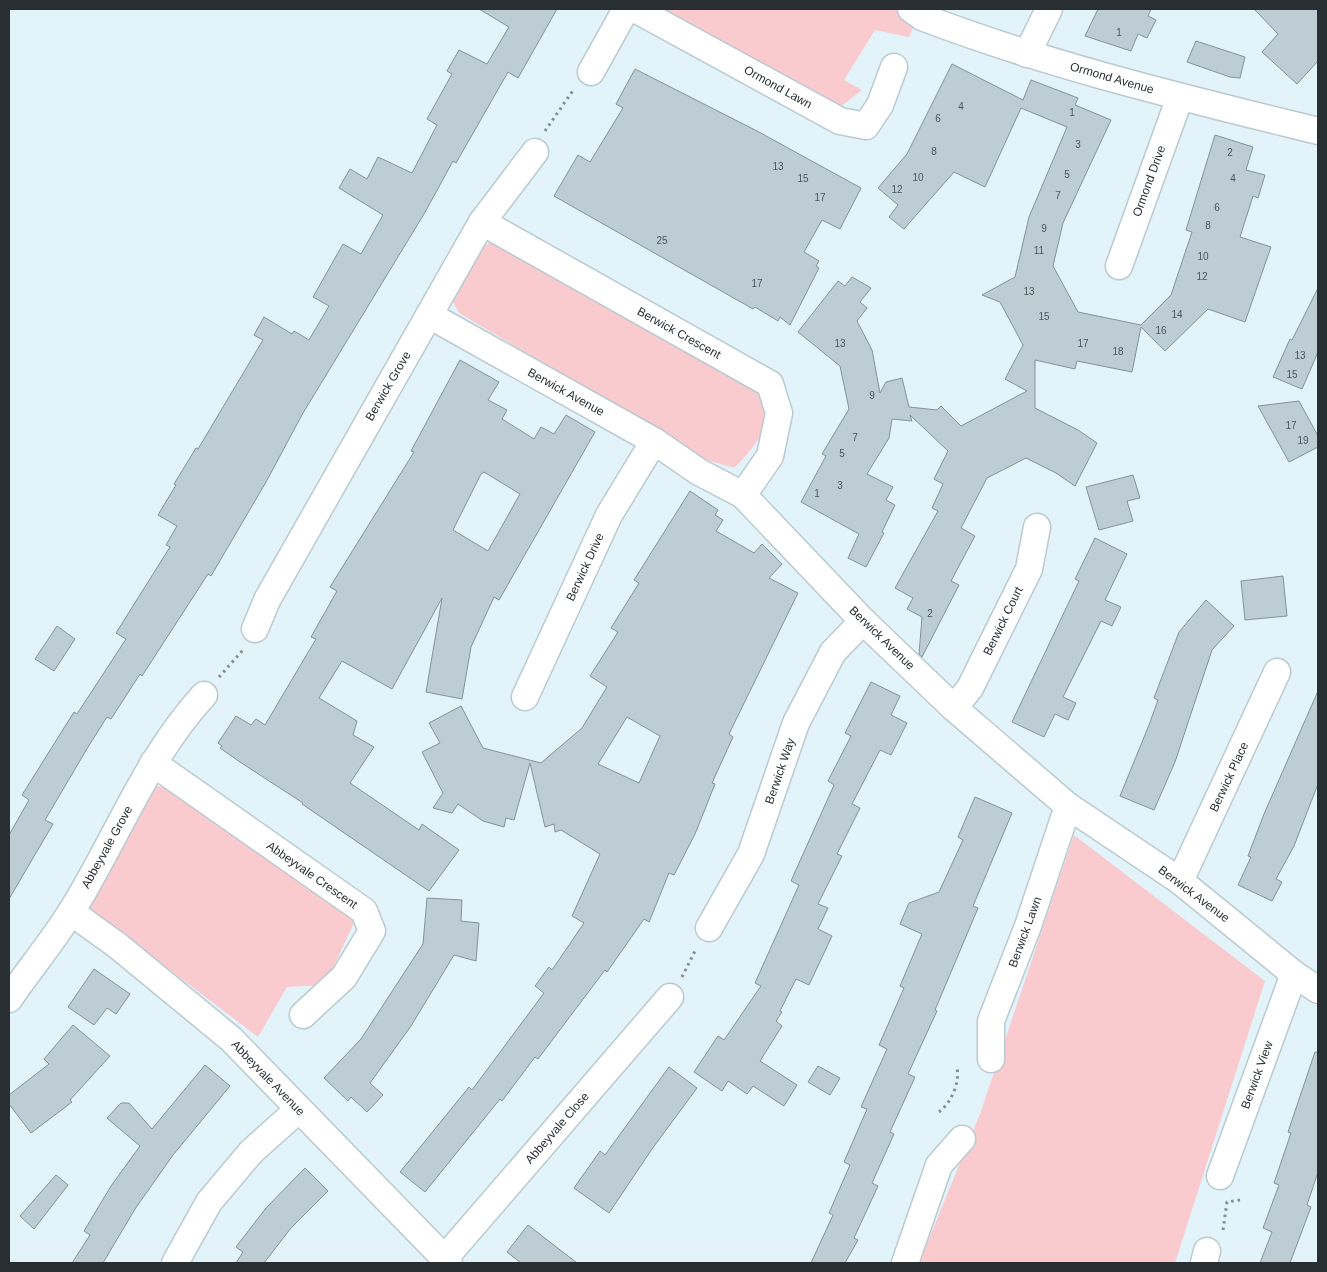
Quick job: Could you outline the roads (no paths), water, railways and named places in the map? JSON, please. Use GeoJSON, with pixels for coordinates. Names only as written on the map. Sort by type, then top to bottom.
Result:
{"type":"FeatureCollection","features":[{"type":"Feature","properties":{"kind":"street"},"geometry":{"type":"LineString","coordinates":[[591,72],[626,9]]}},
{"type":"Feature","properties":{"kind":"street","name":"Ormond Lawn"},"geometry":{"type":"LineString","coordinates":[[635,9],[840,121],[866,126],[880,105],[894,67]]}},
{"type":"Feature","properties":{"kind":"street","name":"Ormond Avenue"},"geometry":{"type":"LineString","coordinates":[[911,9],[922,17],[1027,54],[1180,97],[1318,131]]}},
{"type":"Feature","properties":{"kind":"street"},"geometry":{"type":"LineString","coordinates":[[1027,54],[1049,9]]}},
{"type":"Feature","properties":{"kind":"street","name":"Ormond Drive"},"geometry":{"type":"LineString","coordinates":[[1119,266],[1180,97]]}},
{"type":"Feature","properties":{"kind":"street","name":"Berwick Grove"},"geometry":{"type":"LineString","coordinates":[[255,628],[267,600],[482,222],[535,152]]}},
{"type":"Feature","properties":{"kind":"street","name":"Berwick Crescent"},"geometry":{"type":"LineString","coordinates":[[482,222],[770,384],[779,412],[770,456],[743,494]]}},
{"type":"Feature","properties":{"kind":"street","name":"Berwick Avenue"},"geometry":{"type":"LineString","coordinates":[[429,315],[654,441],[699,472],[743,494],[862,621],[954,708],[1068,806],[1180,881],[1294,974],[1318,990]]}},
{"type":"Feature","properties":{"kind":"street","name":"Berwick Drive"},"geometry":{"type":"LineString","coordinates":[[525,697],[609,515],[654,441]]}},
{"type":"Feature","properties":{"kind":"street","name":"Berwick Court"},"geometry":{"type":"LineString","coordinates":[[954,708],[970,688],[1029,569],[1036,528]]}},
{"type":"Feature","properties":{"kind":"street","name":"Berwick Way"},"geometry":{"type":"LineString","coordinates":[[709,928],[751,854],[796,724],[833,652],[862,621]]}},
{"type":"Feature","properties":{"kind":"street","name":"Berwick Place"},"geometry":{"type":"LineString","coordinates":[[1180,881],[1277,672]]}},
{"type":"Feature","properties":{"kind":"street","name":"Abbeyvale Grove"},"geometry":{"type":"LineString","coordinates":[[9,998],[71,912],[154,763],[180,721],[204,695]]}},
{"type":"Feature","properties":{"kind":"street","name":"Abbeyvale Crescent"},"geometry":{"type":"LineString","coordinates":[[154,763],[364,911],[372,931],[344,976],[302,1015]]}},
{"type":"Feature","properties":{"kind":"street","name":"Berwick Lawn"},"geometry":{"type":"LineString","coordinates":[[991,1059],[991,1021],[1028,926],[1068,806]]}},
{"type":"Feature","properties":{"kind":"street","name":"Abbeyvale Avenue"},"geometry":{"type":"LineString","coordinates":[[71,912],[118,946],[231,1039],[446,1261]]}},
{"type":"Feature","properties":{"kind":"street","name":"Berwick View"},"geometry":{"type":"LineString","coordinates":[[1220,1176],[1294,974]]}},
{"type":"Feature","properties":{"kind":"street","name":"Abbeyvale Close"},"geometry":{"type":"LineString","coordinates":[[446,1261],[670,997]]}},
{"type":"Feature","properties":{"kind":"street"},"geometry":{"type":"LineString","coordinates":[[175,1263],[209,1202],[251,1152],[299,1109]]}},
{"type":"Feature","properties":{"kind":"street"},"geometry":{"type":"LineString","coordinates":[[905,1263],[940,1165],[962,1138]]}}]}
